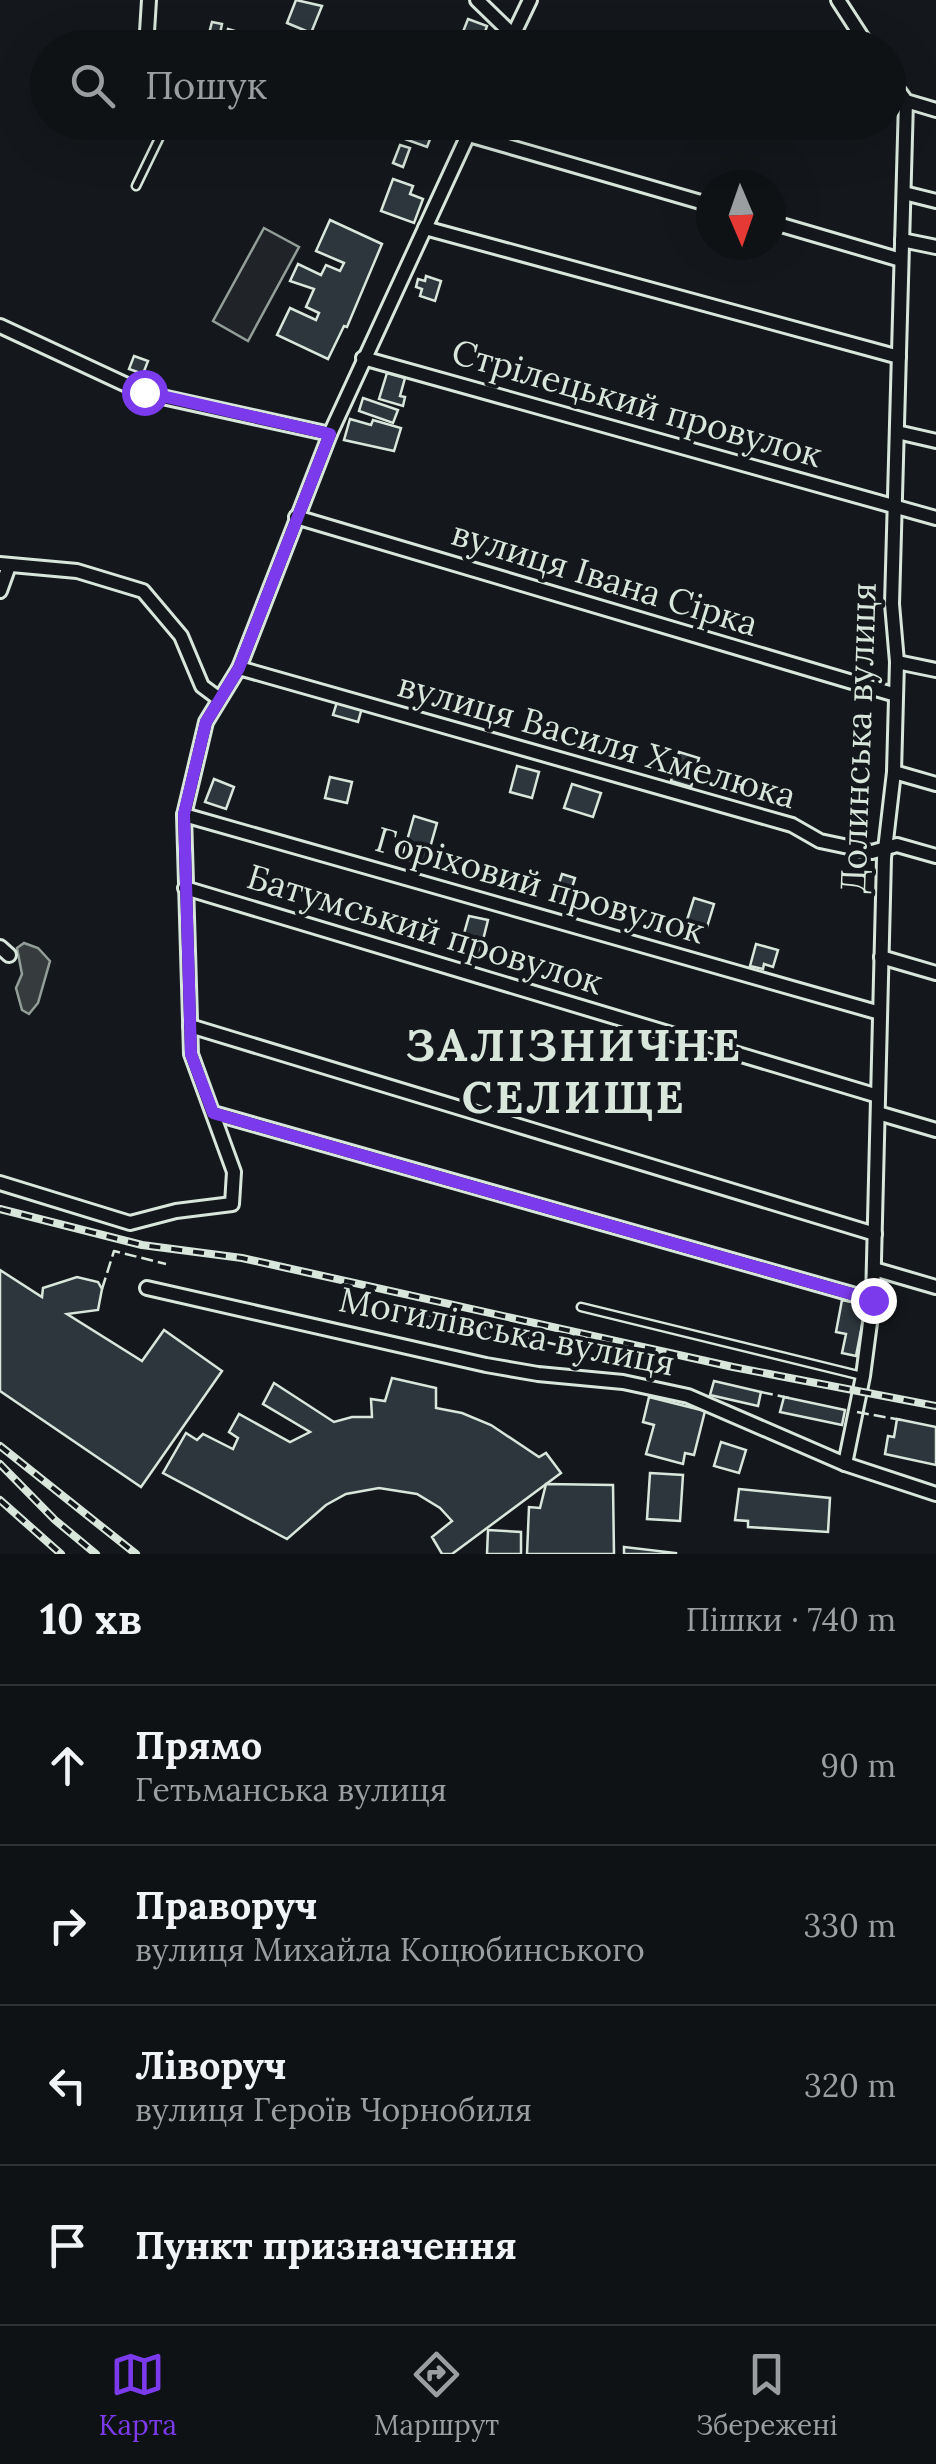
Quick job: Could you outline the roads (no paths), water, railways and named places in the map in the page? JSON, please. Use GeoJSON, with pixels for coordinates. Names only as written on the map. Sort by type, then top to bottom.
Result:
{"type":"FeatureCollection","features":[{"type":"Feature","properties":{"kind":"street"},"geometry":{"type":"LineString","coordinates":[[147,30],[149,0]]}},
{"type":"Feature","properties":{"kind":"street"},"geometry":{"type":"LineString","coordinates":[[477,0],[501,30]]}},
{"type":"Feature","properties":{"kind":"street"},"geometry":{"type":"LineString","coordinates":[[515,30],[530,0]]}},
{"type":"Feature","properties":{"kind":"street"},"geometry":{"type":"LineString","coordinates":[[838,0],[857,30]]}},
{"type":"Feature","properties":{"kind":"street"},"geometry":{"type":"LineString","coordinates":[[906,101],[936,110]]}},
{"type":"Feature","properties":{"kind":"street"},"geometry":{"type":"LineString","coordinates":[[0,1183],[130,1223],[176,1211],[232,1204],[234,1172],[191,1054],[184,814],[206,722],[239,668],[330,434],[466,140]]}},
{"type":"Feature","properties":{"kind":"street"},"geometry":{"type":"LineString","coordinates":[[506,140],[696,200]]}},
{"type":"Feature","properties":{"kind":"street","name":"Долинська вулиця"},"geometry":{"type":"LineString","coordinates":[[845,1464],[873,1300],[886,848],[894,772],[897,662],[892,604],[905,140]]}},
{"type":"Feature","properties":{"kind":"street"},"geometry":{"type":"LineString","coordinates":[[904,193],[936,201]]}},
{"type":"Feature","properties":{"kind":"street"},"geometry":{"type":"LineString","coordinates":[[786,226],[902,260]]}},
{"type":"Feature","properties":{"kind":"street"},"geometry":{"type":"LineString","coordinates":[[426,228],[899,357]]}},
{"type":"Feature","properties":{"kind":"street"},"geometry":{"type":"LineString","coordinates":[[902,240],[936,247]]}},
{"type":"Feature","properties":{"kind":"street"},"geometry":{"type":"LineString","coordinates":[[0,326],[144,392],[330,434]]}},
{"type":"Feature","properties":{"kind":"street","name":"Стрілецький провулок"},"geometry":{"type":"LineString","coordinates":[[363,358],[936,518]]}},
{"type":"Feature","properties":{"kind":"street"},"geometry":{"type":"LineString","coordinates":[[896,432],[936,442]]}},
{"type":"Feature","properties":{"kind":"street","name":"вулиця Івана Сірка"},"geometry":{"type":"LineString","coordinates":[[296,517],[896,696]]}},
{"type":"Feature","properties":{"kind":"street"},"geometry":{"type":"LineString","coordinates":[[0,591],[4,565],[77,571],[143,591],[181,636],[202,686],[218,698]]}},
{"type":"Feature","properties":{"kind":"street"},"geometry":{"type":"LineString","coordinates":[[897,662],[936,670]]}},
{"type":"Feature","properties":{"kind":"street","name":"вулиця Василя Хмелюка"},"geometry":{"type":"LineString","coordinates":[[239,668],[792,825],[820,841],[872,852],[897,845],[936,856]]}},
{"type":"Feature","properties":{"kind":"street"},"geometry":{"type":"LineString","coordinates":[[894,772],[936,784]]}},
{"type":"Feature","properties":{"kind":"street","name":"Горіховий провулок"},"geometry":{"type":"LineString","coordinates":[[184,814],[880,1013]]}},
{"type":"Feature","properties":{"kind":"street","name":"Батумський провулок"},"geometry":{"type":"LineString","coordinates":[[185,888],[878,1096]]}},
{"type":"Feature","properties":{"kind":"street"},"geometry":{"type":"LineString","coordinates":[[882,957],[936,973]]}},
{"type":"Feature","properties":{"kind":"street"},"geometry":{"type":"LineString","coordinates":[[190,1026],[875,1234]]}},
{"type":"Feature","properties":{"kind":"street"},"geometry":{"type":"LineString","coordinates":[[213,1113],[873,1300]]}},
{"type":"Feature","properties":{"kind":"street"},"geometry":{"type":"LineString","coordinates":[[878,1113],[936,1130]]}},
{"type":"Feature","properties":{"kind":"street"},"geometry":{"type":"LineString","coordinates":[[874,1269],[936,1287]]}},
{"type":"Feature","properties":{"kind":"street","name":"Могилівська вулиця"},"geometry":{"type":"LineString","coordinates":[[148,1288],[486,1365],[623,1382],[688,1396],[845,1464],[936,1494]]}},
{"type":"Feature","properties":{"kind":"lane"},"geometry":{"type":"LineString","coordinates":[[136,186],[158,140]]}},
{"type":"Feature","properties":{"kind":"lane"},"geometry":{"type":"LineString","coordinates":[[581,1307],[863,1376]]}},
{"type":"Feature","properties":{"kind":"railway"},"geometry":{"type":"LineString","coordinates":[[0,1209],[142,1245],[242,1258],[733,1367],[936,1406]]}},
{"type":"Feature","properties":{"kind":"railway"},"geometry":{"type":"LineString","coordinates":[[0,1446],[136,1554]]}},
{"type":"Feature","properties":{"kind":"railway"},"geometry":{"type":"LineString","coordinates":[[0,1464],[55,1520],[96,1554]]}},
{"type":"Feature","properties":{"kind":"railway"},"geometry":{"type":"LineString","coordinates":[[0,1500],[61,1554]]}},
{"type":"Feature","properties":{"kind":"district","name":"ЗАЛІЗНИЧНЕ СЕЛИЩЕ"},"geometry":{"type":"Point","coordinates":[574,1070]}}]}
